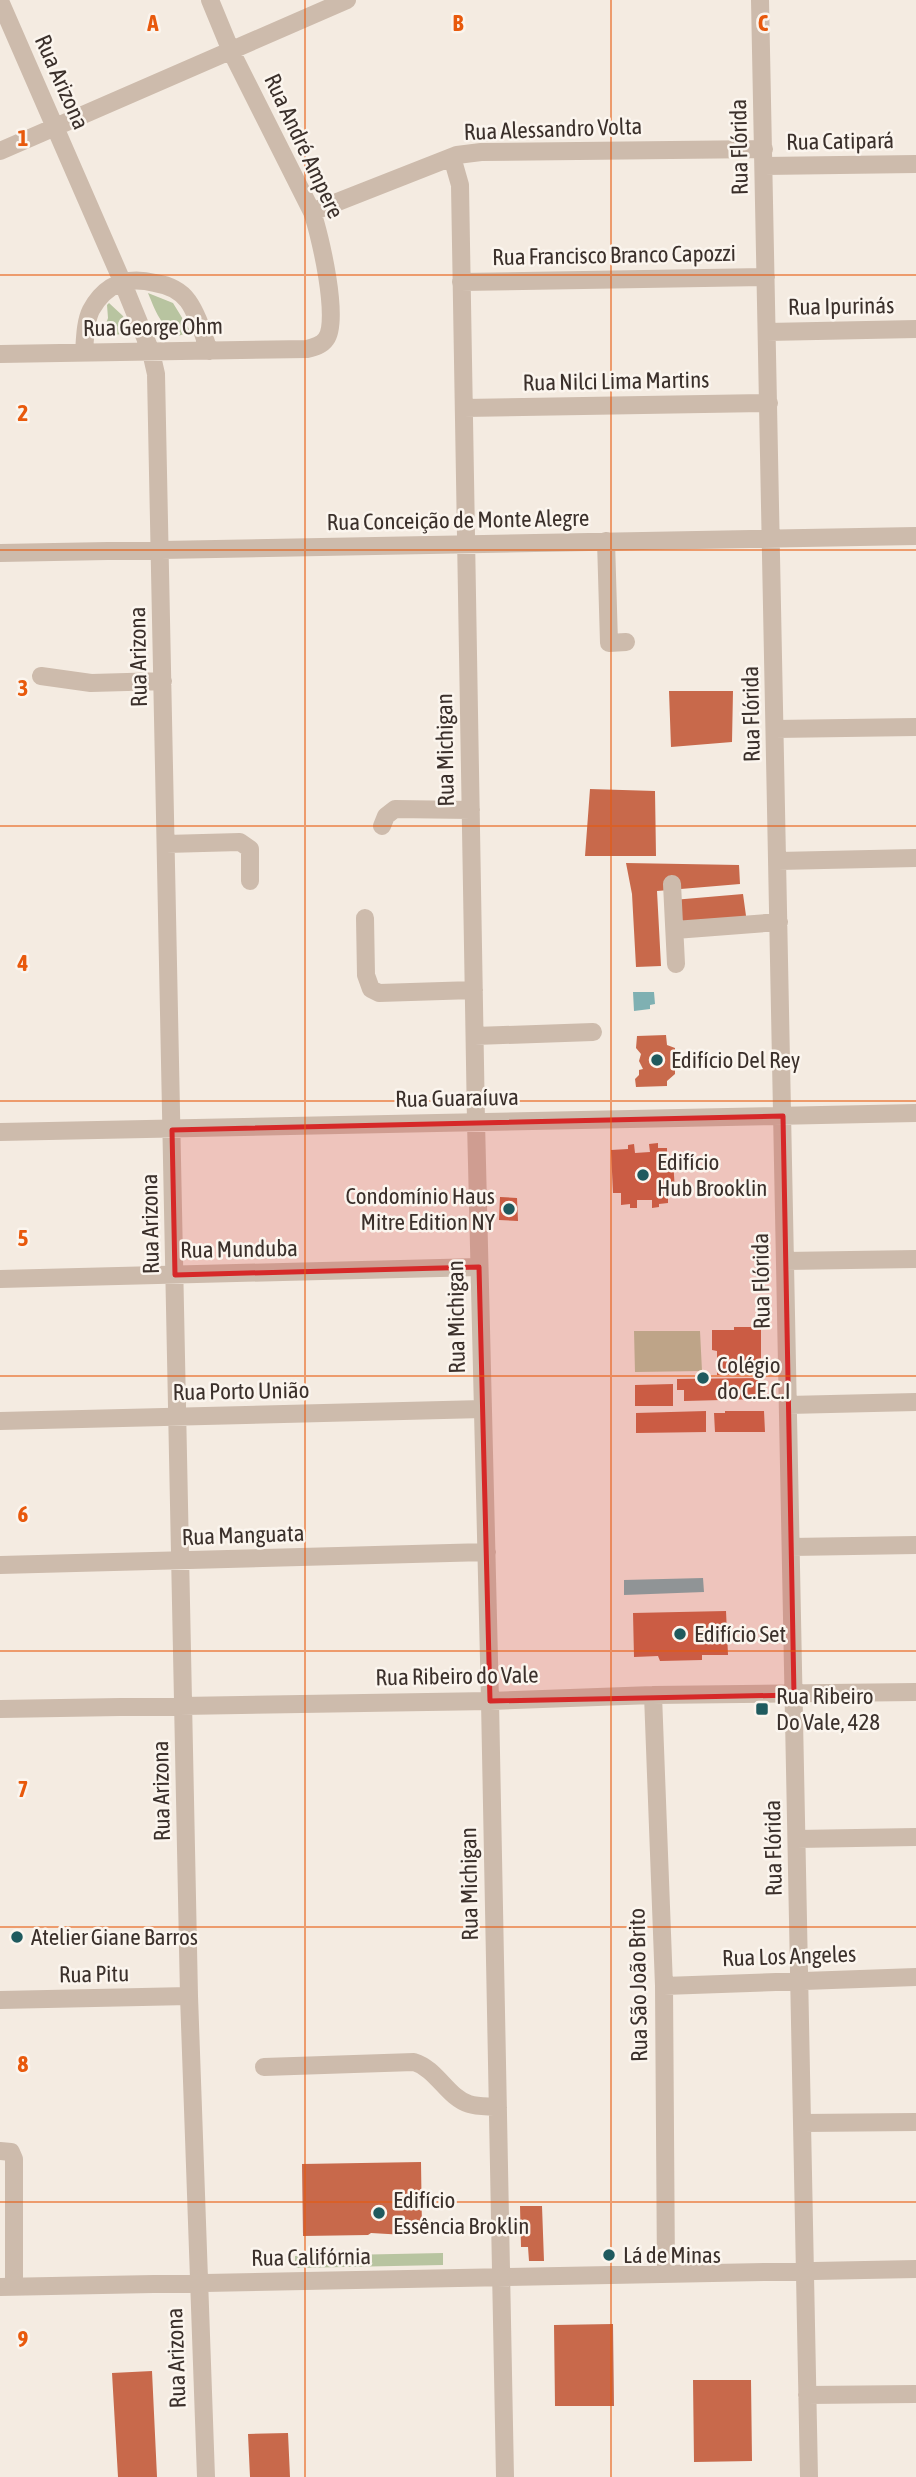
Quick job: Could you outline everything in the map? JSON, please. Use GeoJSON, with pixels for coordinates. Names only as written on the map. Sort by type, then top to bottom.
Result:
{"type":"FeatureCollection","features":[{"type":"Feature","properties":{"kind":"street","name":"Rua André Ampere"},"geometry":{"type":"LineString","coordinates":[[210,0],[230,51],[312,212],[319,233],[332,319],[327,339],[307,349]]}},
{"type":"Feature","properties":{"kind":"street"},"geometry":{"type":"LineString","coordinates":[[0,151],[347,0]]}},
{"type":"Feature","properties":{"kind":"street","name":"Rua Flórida"},"geometry":{"type":"LineString","coordinates":[[760,0],[809,2477]]}},
{"type":"Feature","properties":{"kind":"street","name":"Rua Arizona"},"geometry":{"type":"LineString","coordinates":[[0,1],[122,281],[151,352],[156,374],[189,1996],[206,2477]]}},
{"type":"Feature","properties":{"kind":"street","name":"Rua Alessandro Volta"},"geometry":{"type":"LineString","coordinates":[[312,212],[452,157],[481,152],[764,157]]}},
{"type":"Feature","properties":{"kind":"street","name":"Rua Michigan"},"geometry":{"type":"LineString","coordinates":[[452,157],[460,185],[476,1122],[505,2477]]}},
{"type":"Feature","properties":{"kind":"street","name":"Rua Catipará"},"geometry":{"type":"LineString","coordinates":[[764,157],[916,164]]}},
{"type":"Feature","properties":{"kind":"street","name":"Rua Francisco Branco Capozzi"},"geometry":{"type":"LineString","coordinates":[[461,282],[766,277]]}},
{"type":"Feature","properties":{"kind":"street"},"geometry":{"type":"LineString","coordinates":[[84,353],[91,310],[111,287],[122,281],[142,280],[175,289],[187,300],[195,313],[209,351]]}},
{"type":"Feature","properties":{"kind":"street","name":"Rua Ipurinás"},"geometry":{"type":"LineString","coordinates":[[767,332],[916,329]]}},
{"type":"Feature","properties":{"kind":"street","name":"Rua George Ohm"},"geometry":{"type":"LineString","coordinates":[[0,354],[307,349]]}},
{"type":"Feature","properties":{"kind":"street","name":"Rua Nilci Lima Martins"},"geometry":{"type":"LineString","coordinates":[[464,408],[769,403]]}},
{"type":"Feature","properties":{"kind":"street","name":"Rua Conceição de Monte Alegre"},"geometry":{"type":"LineString","coordinates":[[0,553],[916,536]]}},
{"type":"Feature","properties":{"kind":"street"},"geometry":{"type":"LineString","coordinates":[[606,541],[615,648]]}},
{"type":"Feature","properties":{"kind":"street"},"geometry":{"type":"LineString","coordinates":[[41,676],[92,683],[163,681]]}},
{"type":"Feature","properties":{"kind":"street"},"geometry":{"type":"LineString","coordinates":[[775,729],[916,727]]}},
{"type":"Feature","properties":{"kind":"street"},"geometry":{"type":"LineString","coordinates":[[382,827],[386,816],[395,809],[471,810]]}},
{"type":"Feature","properties":{"kind":"street"},"geometry":{"type":"LineString","coordinates":[[166,844],[240,842],[250,849],[250,881]]}},
{"type":"Feature","properties":{"kind":"street"},"geometry":{"type":"LineString","coordinates":[[778,861],[916,858]]}},
{"type":"Feature","properties":{"kind":"street"},"geometry":{"type":"LineString","coordinates":[[672,884],[676,964]]}},
{"type":"Feature","properties":{"kind":"street"},"geometry":{"type":"LineString","coordinates":[[365,918],[366,975],[371,989],[379,993],[474,990]]}},
{"type":"Feature","properties":{"kind":"street"},"geometry":{"type":"LineString","coordinates":[[674,930],[779,922]]}},
{"type":"Feature","properties":{"kind":"street"},"geometry":{"type":"LineString","coordinates":[[475,1036],[593,1032]]}},
{"type":"Feature","properties":{"kind":"street","name":"Rua Guaraíuva"},"geometry":{"type":"LineString","coordinates":[[0,1132],[916,1114]]}},
{"type":"Feature","properties":{"kind":"street"},"geometry":{"type":"LineString","coordinates":[[785,1261],[916,1259]]}},
{"type":"Feature","properties":{"kind":"street","name":"Rua Munduba"},"geometry":{"type":"LineString","coordinates":[[0,1279],[479,1267]]}},
{"type":"Feature","properties":{"kind":"street"},"geometry":{"type":"LineString","coordinates":[[788,1405],[916,1402]]}},
{"type":"Feature","properties":{"kind":"street","name":"Rua Porto União"},"geometry":{"type":"LineString","coordinates":[[0,1421],[483,1409]]}},
{"type":"Feature","properties":{"kind":"street"},"geometry":{"type":"LineString","coordinates":[[791,1547],[916,1545]]}},
{"type":"Feature","properties":{"kind":"street","name":"Rua Manguata"},"geometry":{"type":"LineString","coordinates":[[0,1565],[487,1552]]}},
{"type":"Feature","properties":{"kind":"street","name":"Rua Ribeiro do Vale"},"geometry":{"type":"LineString","coordinates":[[0,1709],[916,1692]]}},
{"type":"Feature","properties":{"kind":"street","name":"Rua São João Brito"},"geometry":{"type":"LineString","coordinates":[[653,1695],[664,1986],[666,2274]]}},
{"type":"Feature","properties":{"kind":"street"},"geometry":{"type":"LineString","coordinates":[[797,1839],[916,1837]]}},
{"type":"Feature","properties":{"kind":"street","name":"Rua Los Angeles"},"geometry":{"type":"LineString","coordinates":[[664,1986],[801,1979],[916,1977]]}},
{"type":"Feature","properties":{"kind":"street","name":"Rua Pitu"},"geometry":{"type":"LineString","coordinates":[[0,2000],[189,1996]]}},
{"type":"Feature","properties":{"kind":"street"},"geometry":{"type":"LineString","coordinates":[[264,2067],[414,2062],[426,2066],[460,2099],[470,2104],[498,2107]]}},
{"type":"Feature","properties":{"kind":"street"},"geometry":{"type":"LineString","coordinates":[[803,2123],[916,2122]]}},
{"type":"Feature","properties":{"kind":"street"},"geometry":{"type":"LineString","coordinates":[[0,2151],[11,2152],[14,2159],[7,2287]]}},
{"type":"Feature","properties":{"kind":"street","name":"Rua Califórnia"},"geometry":{"type":"LineString","coordinates":[[7,2287],[916,2269]]}},
{"type":"Feature","properties":{"kind":"street"},"geometry":{"type":"LineString","coordinates":[[807,2395],[916,2394]]}},
{"type":"Feature","properties":{"kind":"highlighted area"},"geometry":{"type":"Polygon","coordinates":[[[783,1116],[794,1695],[490,1701],[479,1267],[175,1275],[172,1130],[783,1116]]]}},
{"type":"Feature","properties":{"kind":"green space"},"geometry":{"type":"Polygon","coordinates":[[[148,293],[173,303],[189,329],[187,333],[178,336],[167,328],[159,318],[148,293]]]}},
{"type":"Feature","properties":{"kind":"green space"},"geometry":{"type":"Polygon","coordinates":[[[109,303],[123,316],[127,327],[124,333],[109,337],[103,333],[109,303]]]}},
{"type":"Feature","properties":{"kind":"green space"},"geometry":{"type":"Polygon","coordinates":[[[634,1331],[700,1331],[702,1371],[635,1372],[634,1331]]]}},
{"type":"Feature","properties":{"kind":"green space"},"geometry":{"type":"Polygon","coordinates":[[[443,2253],[443,2265],[295,2268],[295,2256],[443,2253]]]}},
{"type":"Feature","properties":{"kind":"water"},"geometry":{"type":"Polygon","coordinates":[[[633,992],[654,992],[655,1004],[650,1005],[650,1009],[634,1011],[633,992]]]}},
{"type":"Feature","properties":{"kind":"water"},"geometry":{"type":"Polygon","coordinates":[[[703,1578],[704,1592],[624,1595],[624,1580],[703,1578]]]}},
{"type":"Feature","properties":{"kind":"building"},"geometry":{"type":"Polygon","coordinates":[[[669,691],[733,691],[732,742],[671,747],[669,691]]]}},
{"type":"Feature","properties":{"kind":"building"},"geometry":{"type":"Polygon","coordinates":[[[590,789],[655,791],[656,856],[585,856],[590,789]]]}},
{"type":"Feature","properties":{"kind":"building"},"geometry":{"type":"Polygon","coordinates":[[[626,863],[739,865],[740,884],[657,891],[661,966],[636,967],[632,894],[626,863]]]}},
{"type":"Feature","properties":{"kind":"building"},"geometry":{"type":"Polygon","coordinates":[[[743,894],[747,923],[675,930],[673,900],[743,894]]]}},
{"type":"Feature","properties":{"kind":"building","name":"Edifício Del Rey"},"geometry":{"type":"Polygon","coordinates":[[[666,1035],[667,1045],[675,1048],[675,1074],[667,1081],[667,1086],[636,1087],[635,1079],[639,1070],[643,1069],[639,1061],[641,1054],[636,1048],[637,1036],[666,1035]]]}},
{"type":"Feature","properties":{"kind":"building","name":"Edifício Hub Brooklin"},"geometry":{"type":"Polygon","coordinates":[[[658,1143],[658,1148],[667,1148],[667,1159],[673,1158],[675,1192],[668,1192],[668,1203],[659,1204],[659,1207],[652,1208],[652,1200],[637,1200],[637,1208],[630,1208],[630,1204],[621,1205],[621,1193],[613,1193],[611,1150],[628,1149],[628,1145],[634,1144],[635,1153],[650,1152],[649,1144],[658,1143]]]}},
{"type":"Feature","properties":{"kind":"building","name":"Condomínio Haus Mitre Edition NY"},"geometry":{"type":"Polygon","coordinates":[[[500,1197],[517,1198],[518,1221],[499,1220],[500,1197]]]}},
{"type":"Feature","properties":{"kind":"building"},"geometry":{"type":"Polygon","coordinates":[[[734,1327],[761,1327],[761,1375],[717,1375],[717,1351],[712,1350],[712,1330],[734,1330],[734,1327]]]}},
{"type":"Feature","properties":{"kind":"building"},"geometry":{"type":"Polygon","coordinates":[[[758,1378],[759,1399],[684,1401],[684,1390],[677,1390],[677,1379],[758,1378]]]}},
{"type":"Feature","properties":{"kind":"building"},"geometry":{"type":"Polygon","coordinates":[[[673,1384],[673,1406],[635,1406],[635,1385],[673,1384]]]}},
{"type":"Feature","properties":{"kind":"building"},"geometry":{"type":"Polygon","coordinates":[[[706,1411],[706,1432],[636,1433],[636,1413],[706,1411]]]}},
{"type":"Feature","properties":{"kind":"building"},"geometry":{"type":"Polygon","coordinates":[[[764,1411],[765,1432],[715,1432],[714,1413],[764,1411]]]}},
{"type":"Feature","properties":{"kind":"building","name":"Edifício Set"},"geometry":{"type":"Polygon","coordinates":[[[726,1611],[728,1655],[702,1655],[702,1660],[660,1661],[658,1656],[634,1657],[633,1613],[726,1611]]]}},
{"type":"Feature","properties":{"kind":"building"},"geometry":{"type":"Polygon","coordinates":[[[421,2162],[422,2231],[407,2231],[405,2235],[371,2233],[303,2236],[302,2164],[421,2162]]]}},
{"type":"Feature","properties":{"kind":"building"},"geometry":{"type":"Polygon","coordinates":[[[520,2206],[542,2206],[544,2261],[529,2261],[528,2247],[521,2247],[520,2206]]]}},
{"type":"Feature","properties":{"kind":"building"},"geometry":{"type":"Polygon","coordinates":[[[613,2324],[614,2406],[555,2406],[554,2325],[613,2324]]]}},
{"type":"Feature","properties":{"kind":"building"},"geometry":{"type":"Polygon","coordinates":[[[152,2371],[157,2477],[118,2477],[112,2373],[152,2371]]]}},
{"type":"Feature","properties":{"kind":"building"},"geometry":{"type":"Polygon","coordinates":[[[693,2380],[751,2380],[752,2461],[694,2462],[693,2380]]]}},
{"type":"Feature","properties":{"kind":"building"},"geometry":{"type":"Polygon","coordinates":[[[288,2433],[290,2477],[250,2477],[248,2434],[288,2433]]]}},
{"type":"Feature","properties":{"kind":"place","name":"Edifício Del Rey"},"geometry":{"type":"Point","coordinates":[657,1060]}},
{"type":"Feature","properties":{"kind":"place","name":"Edifício Hub Brooklin"},"geometry":{"type":"Point","coordinates":[643,1175]}},
{"type":"Feature","properties":{"kind":"place","name":"Condomínio Haus Mitre Edition NY"},"geometry":{"type":"Point","coordinates":[509,1209]}},
{"type":"Feature","properties":{"kind":"place","name":"Colégio do C.E.C.I"},"geometry":{"type":"Point","coordinates":[703,1378]}},
{"type":"Feature","properties":{"kind":"place","name":"Edifício Set"},"geometry":{"type":"Point","coordinates":[680,1634]}},
{"type":"Feature","properties":{"kind":"place","name":"Rua Ribeiro Do Vale, 428"},"geometry":{"type":"Point","coordinates":[762,1709]}},
{"type":"Feature","properties":{"kind":"place","name":"Atelier Giane Barros"},"geometry":{"type":"Point","coordinates":[17,1937]}},
{"type":"Feature","properties":{"kind":"place","name":"Edifício Essência Broklin"},"geometry":{"type":"Point","coordinates":[379,2213]}},
{"type":"Feature","properties":{"kind":"place","name":"Lá de Minas"},"geometry":{"type":"Point","coordinates":[609,2255]}}]}
